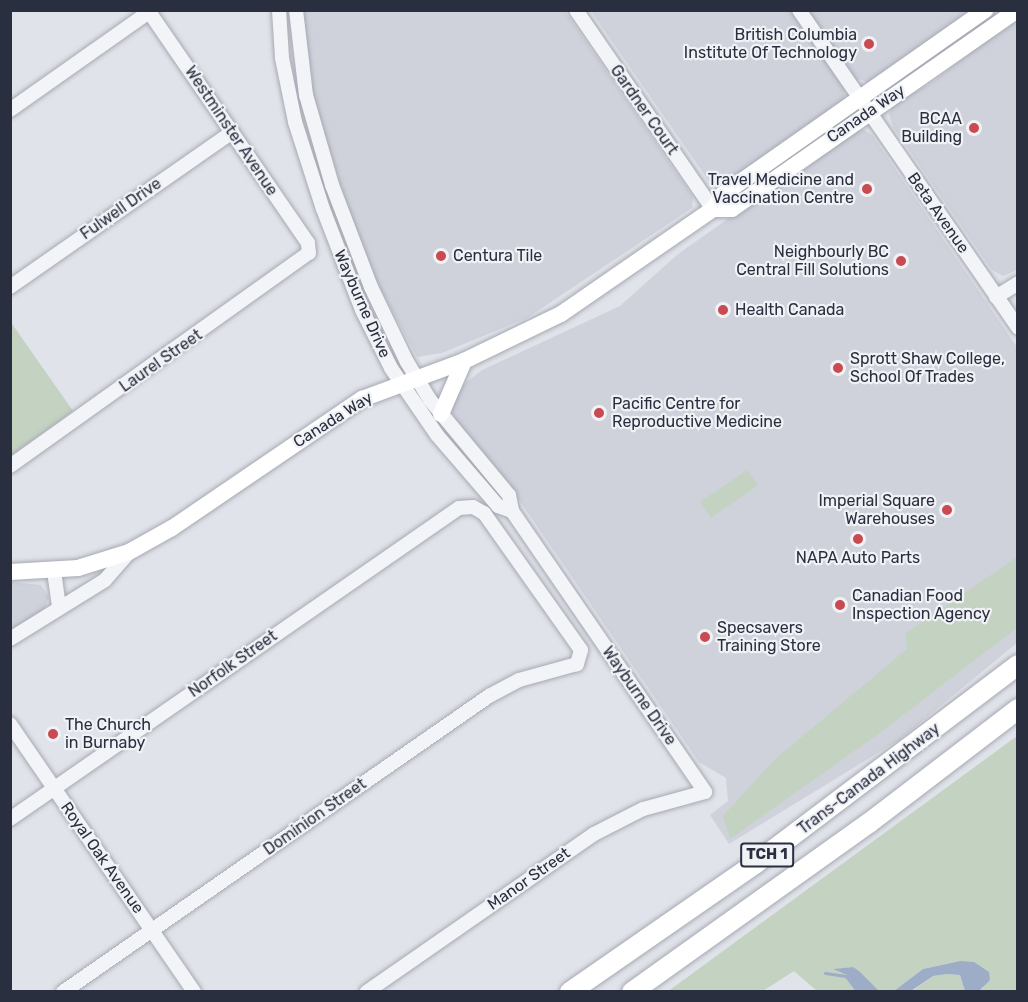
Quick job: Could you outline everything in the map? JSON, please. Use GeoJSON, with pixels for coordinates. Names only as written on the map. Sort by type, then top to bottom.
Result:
{"type":"FeatureCollection","features":[{"type":"Feature","properties":{"kind":"highway","name":"Trans-Canada Highway"},"geometry":{"type":"LineString","coordinates":[[570,992],[756,863],[1017,665]]}},
{"type":"Feature","properties":{"kind":"highway","name":"Trans-Canada Highway"},"geometry":{"type":"LineString","coordinates":[[632,992],[869,823],[1017,709]]}},
{"type":"Feature","properties":{"kind":"main road","name":"Canada Way"},"geometry":{"type":"LineString","coordinates":[[10,572],[54,571],[129,552],[172,528],[362,399],[464,361],[561,314],[713,209],[722,195],[985,10]]}},
{"type":"Feature","properties":{"kind":"main road","name":"Canada Way"},"geometry":{"type":"LineString","coordinates":[[713,209],[732,209],[1017,10]]}},
{"type":"Feature","properties":{"kind":"main road"},"geometry":{"type":"LineString","coordinates":[[441,414],[464,361]]}},
{"type":"Feature","properties":{"kind":"street","name":"Wayburne Drive"},"geometry":{"type":"LineString","coordinates":[[279,10],[282,58],[306,159],[341,260],[437,435],[498,506],[512,511]]}},
{"type":"Feature","properties":{"kind":"street","name":"Wayburne Drive"},"geometry":{"type":"LineString","coordinates":[[296,10],[299,59],[306,95],[341,211],[408,381],[441,414],[509,495],[512,511],[705,792]]}},
{"type":"Feature","properties":{"kind":"street","name":"Gardner Court"},"geometry":{"type":"LineString","coordinates":[[576,10],[713,209]]}},
{"type":"Feature","properties":{"kind":"street","name":"Beta Avenue"},"geometry":{"type":"LineString","coordinates":[[799,10],[1017,328]]}},
{"type":"Feature","properties":{"kind":"street"},"geometry":{"type":"LineString","coordinates":[[10,110],[149,11]]}},
{"type":"Feature","properties":{"kind":"street","name":"Westminster Avenue"},"geometry":{"type":"LineString","coordinates":[[149,11],[308,243],[309,253]]}},
{"type":"Feature","properties":{"kind":"street"},"geometry":{"type":"LineString","coordinates":[[282,58],[299,59]]}},
{"type":"Feature","properties":{"kind":"street","name":"Fulwell Drive"},"geometry":{"type":"LineString","coordinates":[[10,287],[232,132]]}},
{"type":"Feature","properties":{"kind":"street","name":"Laurel Street"},"geometry":{"type":"LineString","coordinates":[[10,466],[309,253]]}},
{"type":"Feature","properties":{"kind":"street"},"geometry":{"type":"LineString","coordinates":[[996,297],[1017,283]]}},
{"type":"Feature","properties":{"kind":"street","name":"Dominion Street"},"geometry":{"type":"LineString","coordinates":[[63,992],[501,688],[577,664],[582,655],[580,648],[498,530],[477,508],[455,510]]}},
{"type":"Feature","properties":{"kind":"street","name":"Norfolk Street"},"geometry":{"type":"LineString","coordinates":[[10,819],[455,510]]}},
{"type":"Feature","properties":{"kind":"street"},"geometry":{"type":"LineString","coordinates":[[10,639],[59,605],[105,580],[129,552]]}},
{"type":"Feature","properties":{"kind":"street"},"geometry":{"type":"LineString","coordinates":[[54,571],[59,605]]}},
{"type":"Feature","properties":{"kind":"street","name":"Royal Oak Avenue"},"geometry":{"type":"LineString","coordinates":[[10,724],[195,992]]}},
{"type":"Feature","properties":{"kind":"street","name":"Manor Street"},"geometry":{"type":"LineString","coordinates":[[367,992],[603,829],[655,804],[705,792]]}},
{"type":"Feature","properties":{"kind":"shaded area"},"geometry":{"type":"Polygon","coordinates":[[[303,11],[565,11],[693,197],[692,208],[527,318],[442,353],[417,357],[377,283],[347,206],[313,96],[303,11]]]}},
{"type":"Feature","properties":{"kind":"shaded area"},"geometry":{"type":"Polygon","coordinates":[[[591,11],[975,11],[869,83],[860,79],[844,91],[845,100],[719,187],[711,184],[591,11]]]}},
{"type":"Feature","properties":{"kind":"shaded area"},"geometry":{"type":"Polygon","coordinates":[[[1017,17],[1017,270],[1003,276],[992,270],[893,127],[889,114],[895,102],[930,84],[1017,17]]]}},
{"type":"Feature","properties":{"kind":"shaded area"},"geometry":{"type":"Polygon","coordinates":[[[864,130],[872,135],[1017,347],[1017,643],[899,740],[729,844],[710,815],[728,801],[726,778],[699,762],[506,481],[456,420],[451,408],[456,390],[482,370],[620,306],[678,254],[849,133],[864,130]]]}},
{"type":"Feature","properties":{"kind":"shaded area"},"geometry":{"type":"Polygon","coordinates":[[[10,582],[41,585],[49,597],[45,608],[11,633],[10,582]]]}},
{"type":"Feature","properties":{"kind":"green space"},"geometry":{"type":"Polygon","coordinates":[[[10,321],[73,411],[11,456],[10,456],[10,321]]]}},
{"type":"Feature","properties":{"kind":"green space"},"geometry":{"type":"Polygon","coordinates":[[[747,470],[758,485],[711,518],[700,502],[747,470]]]}},
{"type":"Feature","properties":{"kind":"green space"},"geometry":{"type":"Polygon","coordinates":[[[1017,557],[1017,628],[877,735],[730,839],[723,816],[774,760],[907,649],[905,634],[1017,557]]]}},
{"type":"Feature","properties":{"kind":"green space"},"geometry":{"type":"Polygon","coordinates":[[[1017,736],[1017,991],[979,991],[984,987],[960,961],[923,969],[894,991],[879,991],[853,967],[834,969],[847,975],[858,991],[817,991],[794,971],[763,991],[667,992],[1017,736]]]}},
{"type":"Feature","properties":{"kind":"green space"},"geometry":{"type":"Polygon","coordinates":[[[960,975],[965,991],[911,992],[933,976],[960,975]]]}},
{"type":"Feature","properties":{"kind":"water"},"geometry":{"type":"Polygon","coordinates":[[[960,961],[974,962],[989,972],[990,980],[979,991],[965,991],[960,975],[947,974],[933,976],[911,991],[894,991],[923,969],[960,961]]]}},
{"type":"Feature","properties":{"kind":"water"},"geometry":{"type":"Polygon","coordinates":[[[853,967],[879,991],[858,991],[847,975],[833,969],[853,967]]]}},
{"type":"Feature","properties":{"kind":"waterway"},"geometry":{"type":"LineString","coordinates":[[825,973],[846,976],[858,992]]}},
{"type":"Feature","properties":{"kind":"place","name":"British Columbia Institute Of Technology"},"geometry":{"type":"Point","coordinates":[869,44]}},
{"type":"Feature","properties":{"kind":"place","name":"BCAA Building"},"geometry":{"type":"Point","coordinates":[974,128]}},
{"type":"Feature","properties":{"kind":"place","name":"Travel Medicine and Vaccination Centre"},"geometry":{"type":"Point","coordinates":[867,189]}},
{"type":"Feature","properties":{"kind":"place","name":"Centura Tile"},"geometry":{"type":"Point","coordinates":[441,256]}},
{"type":"Feature","properties":{"kind":"place","name":"Neighbourly BC Central Fill Solutions"},"geometry":{"type":"Point","coordinates":[901,261]}},
{"type":"Feature","properties":{"kind":"place","name":"Health Canada"},"geometry":{"type":"Point","coordinates":[723,310]}},
{"type":"Feature","properties":{"kind":"place","name":"Sprott Shaw College, School Of Trades"},"geometry":{"type":"Point","coordinates":[838,368]}},
{"type":"Feature","properties":{"kind":"place","name":"Pacific Centre for Reproductive Medicine"},"geometry":{"type":"Point","coordinates":[599,413]}},
{"type":"Feature","properties":{"kind":"place","name":"Imperial Square Warehouses"},"geometry":{"type":"Point","coordinates":[947,510]}},
{"type":"Feature","properties":{"kind":"place","name":"NAPA Auto Parts"},"geometry":{"type":"Point","coordinates":[858,539]}},
{"type":"Feature","properties":{"kind":"place","name":"Canadian Food Inspection Agency"},"geometry":{"type":"Point","coordinates":[840,605]}},
{"type":"Feature","properties":{"kind":"place","name":"Specsavers Training Store"},"geometry":{"type":"Point","coordinates":[705,637]}},
{"type":"Feature","properties":{"kind":"place","name":"The Church in Burnaby"},"geometry":{"type":"Point","coordinates":[53,734]}}]}
